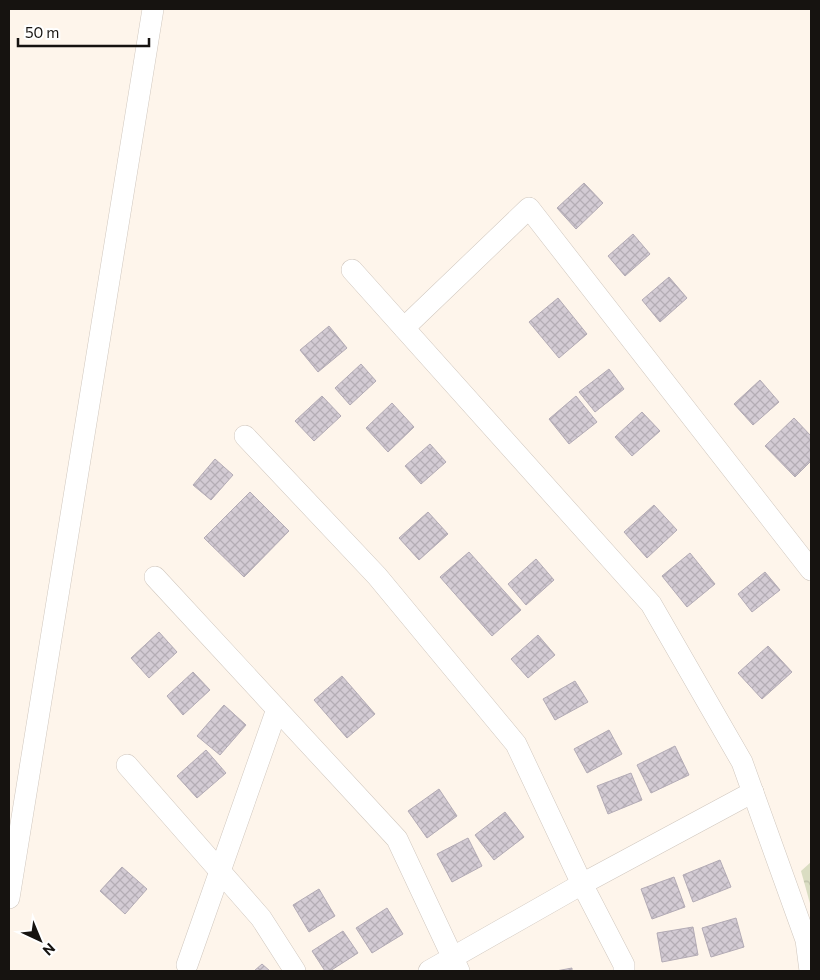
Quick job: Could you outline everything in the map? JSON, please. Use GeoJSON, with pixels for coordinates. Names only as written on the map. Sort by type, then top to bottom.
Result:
{"type":"FeatureCollection","features":[{"type":"Feature","properties":{"kind":"street"},"geometry":{"type":"LineString","coordinates":[[9,898],[153,9]]}},
{"type":"Feature","properties":{"kind":"street"},"geometry":{"type":"LineString","coordinates":[[404,328],[529,208],[811,570]]}},
{"type":"Feature","properties":{"kind":"street"},"geometry":{"type":"LineString","coordinates":[[352,270],[651,604],[742,762],[806,940],[810,971]]}},
{"type":"Feature","properties":{"kind":"street"},"geometry":{"type":"LineString","coordinates":[[245,436],[377,576],[516,744],[582,884],[624,965],[624,971]]}},
{"type":"Feature","properties":{"kind":"street"},"geometry":{"type":"LineString","coordinates":[[155,578],[396,839],[456,965]]}},
{"type":"Feature","properties":{"kind":"street"},"geometry":{"type":"LineString","coordinates":[[187,965],[277,709]]}},
{"type":"Feature","properties":{"kind":"street"},"geometry":{"type":"LineString","coordinates":[[127,765],[261,918],[295,971]]}},
{"type":"Feature","properties":{"kind":"street"},"geometry":{"type":"LineString","coordinates":[[429,971],[456,965],[582,884],[753,792]]}},
{"type":"Feature","properties":{"kind":"green space"},"geometry":{"type":"Polygon","coordinates":[[[811,862],[811,907],[801,871],[811,862]]]}},
{"type":"Feature","properties":{"kind":"building"},"geometry":{"type":"Polygon","coordinates":[[[584,183],[603,203],[576,229],[557,208],[584,183]]]}},
{"type":"Feature","properties":{"kind":"building"},"geometry":{"type":"Polygon","coordinates":[[[633,234],[650,254],[625,276],[608,256],[633,234]]]}},
{"type":"Feature","properties":{"kind":"building"},"geometry":{"type":"Polygon","coordinates":[[[669,277],[687,298],[660,322],[642,300],[669,277]]]}},
{"type":"Feature","properties":{"kind":"building"},"geometry":{"type":"Polygon","coordinates":[[[558,298],[587,334],[559,358],[529,322],[558,298]]]}},
{"type":"Feature","properties":{"kind":"building"},"geometry":{"type":"Polygon","coordinates":[[[329,326],[347,348],[318,372],[300,350],[329,326]]]}},
{"type":"Feature","properties":{"kind":"building"},"geometry":{"type":"Polygon","coordinates":[[[361,364],[376,381],[350,405],[335,388],[361,364]]]}},
{"type":"Feature","properties":{"kind":"building"},"geometry":{"type":"Polygon","coordinates":[[[609,369],[624,389],[595,412],[579,392],[609,369]]]}},
{"type":"Feature","properties":{"kind":"building"},"geometry":{"type":"Polygon","coordinates":[[[760,380],[779,402],[753,425],[734,404],[760,380]]]}},
{"type":"Feature","properties":{"kind":"building"},"geometry":{"type":"Polygon","coordinates":[[[322,396],[341,416],[314,441],[295,421],[322,396]]]}},
{"type":"Feature","properties":{"kind":"building"},"geometry":{"type":"Polygon","coordinates":[[[576,396],[597,422],[569,444],[549,419],[576,396]]]}},
{"type":"Feature","properties":{"kind":"building"},"geometry":{"type":"Polygon","coordinates":[[[392,403],[414,427],[388,452],[366,428],[392,403]]]}},
{"type":"Feature","properties":{"kind":"building"},"geometry":{"type":"Polygon","coordinates":[[[642,412],[660,431],[632,456],[615,437],[642,412]]]}},
{"type":"Feature","properties":{"kind":"building"},"geometry":{"type":"Polygon","coordinates":[[[794,418],[811,436],[811,461],[795,477],[765,446],[794,418]]]}},
{"type":"Feature","properties":{"kind":"building"},"geometry":{"type":"Polygon","coordinates":[[[430,444],[446,462],[421,484],[405,466],[430,444]]]}},
{"type":"Feature","properties":{"kind":"building"},"geometry":{"type":"Polygon","coordinates":[[[215,459],[233,475],[211,500],[193,485],[215,459]]]}},
{"type":"Feature","properties":{"kind":"building"},"geometry":{"type":"Polygon","coordinates":[[[250,492],[289,531],[244,577],[204,538],[250,492]]]}},
{"type":"Feature","properties":{"kind":"building"},"geometry":{"type":"Polygon","coordinates":[[[654,505],[677,530],[647,558],[624,532],[654,505]]]}},
{"type":"Feature","properties":{"kind":"building"},"geometry":{"type":"Polygon","coordinates":[[[428,512],[448,534],[419,560],[399,538],[428,512]]]}},
{"type":"Feature","properties":{"kind":"building"},"geometry":{"type":"Polygon","coordinates":[[[469,552],[521,610],[492,636],[440,577],[469,552]]]}},
{"type":"Feature","properties":{"kind":"building"},"geometry":{"type":"Polygon","coordinates":[[[690,553],[715,584],[687,607],[662,576],[690,553]]]}},
{"type":"Feature","properties":{"kind":"building"},"geometry":{"type":"Polygon","coordinates":[[[536,559],[554,580],[526,605],[508,584],[536,559]]]}},
{"type":"Feature","properties":{"kind":"building"},"geometry":{"type":"Polygon","coordinates":[[[765,572],[780,590],[752,612],[738,594],[765,572]]]}},
{"type":"Feature","properties":{"kind":"building"},"geometry":{"type":"Polygon","coordinates":[[[159,632],[177,652],[149,678],[131,658],[159,632]]]}},
{"type":"Feature","properties":{"kind":"building"},"geometry":{"type":"Polygon","coordinates":[[[538,635],[555,655],[528,678],[511,659],[538,635]]]}},
{"type":"Feature","properties":{"kind":"building"},"geometry":{"type":"Polygon","coordinates":[[[768,646],[792,672],[762,699],[738,673],[768,646]]]}},
{"type":"Feature","properties":{"kind":"building"},"geometry":{"type":"Polygon","coordinates":[[[193,672],[210,690],[183,715],[167,696],[193,672]]]}},
{"type":"Feature","properties":{"kind":"building"},"geometry":{"type":"Polygon","coordinates":[[[342,676],[375,714],[347,738],[314,700],[342,676]]]}},
{"type":"Feature","properties":{"kind":"building"},"geometry":{"type":"Polygon","coordinates":[[[575,681],[588,702],[555,720],[543,699],[575,681]]]}},
{"type":"Feature","properties":{"kind":"building"},"geometry":{"type":"Polygon","coordinates":[[[224,705],[246,725],[220,755],[197,736],[224,705]]]}},
{"type":"Feature","properties":{"kind":"building"},"geometry":{"type":"Polygon","coordinates":[[[609,730],[622,754],[587,773],[574,749],[609,730]]]}},
{"type":"Feature","properties":{"kind":"building"},"geometry":{"type":"Polygon","coordinates":[[[675,746],[689,775],[651,793],[637,765],[675,746]]]}},
{"type":"Feature","properties":{"kind":"building"},"geometry":{"type":"Polygon","coordinates":[[[206,750],[226,773],[197,798],[177,776],[206,750]]]}},
{"type":"Feature","properties":{"kind":"building"},"geometry":{"type":"Polygon","coordinates":[[[631,773],[642,800],[608,814],[597,786],[631,773]]]}},
{"type":"Feature","properties":{"kind":"building"},"geometry":{"type":"Polygon","coordinates":[[[439,789],[457,816],[427,838],[408,811],[439,789]]]}},
{"type":"Feature","properties":{"kind":"building"},"geometry":{"type":"Polygon","coordinates":[[[505,812],[524,837],[494,860],[475,835],[505,812]]]}},
{"type":"Feature","properties":{"kind":"building"},"geometry":{"type":"Polygon","coordinates":[[[468,838],[482,866],[452,882],[437,854],[468,838]]]}},
{"type":"Feature","properties":{"kind":"building"},"geometry":{"type":"Polygon","coordinates":[[[720,860],[731,887],[693,902],[683,875],[720,860]]]}},
{"type":"Feature","properties":{"kind":"building"},"geometry":{"type":"Polygon","coordinates":[[[122,867],[147,889],[125,914],[100,891],[122,867]]]}},
{"type":"Feature","properties":{"kind":"building"},"geometry":{"type":"Polygon","coordinates":[[[674,877],[685,907],[652,919],[641,889],[674,877]]]}},
{"type":"Feature","properties":{"kind":"building"},"geometry":{"type":"Polygon","coordinates":[[[319,889],[335,916],[309,932],[293,905],[319,889]]]}},
{"type":"Feature","properties":{"kind":"building"},"geometry":{"type":"Polygon","coordinates":[[[387,908],[403,934],[372,953],[356,928],[387,908]]]}},
{"type":"Feature","properties":{"kind":"building"},"geometry":{"type":"Polygon","coordinates":[[[736,918],[744,947],[711,957],[702,928],[736,918]]]}},
{"type":"Feature","properties":{"kind":"building"},"geometry":{"type":"Polygon","coordinates":[[[693,927],[698,955],[662,962],[657,933],[693,927]]]}},
{"type":"Feature","properties":{"kind":"building"},"geometry":{"type":"Polygon","coordinates":[[[343,931],[358,953],[330,971],[325,971],[312,951],[343,931]]]}},
{"type":"Feature","properties":{"kind":"building"},"geometry":{"type":"Polygon","coordinates":[[[262,964],[270,971],[254,971],[262,964]]]}},
{"type":"Feature","properties":{"kind":"building"},"geometry":{"type":"Polygon","coordinates":[[[572,968],[572,971],[556,971],[572,968]]]}}]}
